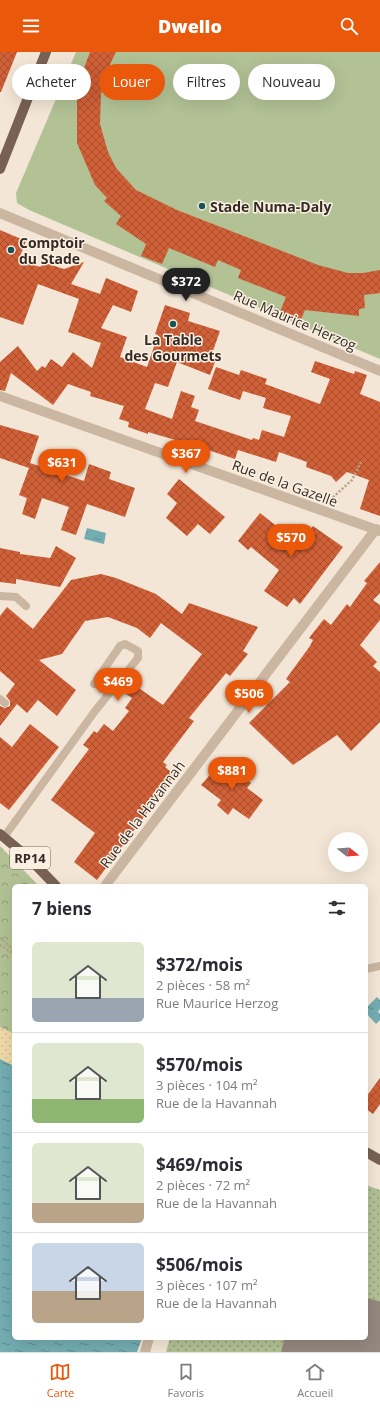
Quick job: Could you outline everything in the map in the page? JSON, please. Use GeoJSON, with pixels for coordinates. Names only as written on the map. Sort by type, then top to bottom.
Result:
{"type":"FeatureCollection","features":[{"type":"Feature","properties":{"kind":"main road"},"geometry":{"type":"LineString","coordinates":[[1,164],[46,52]]}},
{"type":"Feature","properties":{"kind":"main road","name":"RP14"},"geometry":{"type":"LineString","coordinates":[[2,836],[30,859],[54,884]]}},
{"type":"Feature","properties":{"kind":"main road"},"geometry":{"type":"LineString","coordinates":[[368,1153],[380,1160]]}},
{"type":"Feature","properties":{"kind":"street","name":"Rue Maurice Herzog"},"geometry":{"type":"LineString","coordinates":[[0,213],[380,371]]}},
{"type":"Feature","properties":{"kind":"street","name":"Rue de la Gazelle"},"geometry":{"type":"LineString","coordinates":[[0,396],[378,530]]}},
{"type":"Feature","properties":{"kind":"street","name":"Rue de la Havannah"},"geometry":{"type":"LineString","coordinates":[[107,884],[378,530]]}},
{"type":"Feature","properties":{"kind":"street"},"geometry":{"type":"LineString","coordinates":[[145,1352],[148,1340]]}},
{"type":"Feature","properties":{"kind":"lane"},"geometry":{"type":"LineString","coordinates":[[0,596],[16,597],[26,606]]}},
{"type":"Feature","properties":{"kind":"lane"},"geometry":{"type":"LineString","coordinates":[[2,836],[95,711],[138,658],[138,651],[125,644],[120,646],[94,684]]}},
{"type":"Feature","properties":{"kind":"lane"},"geometry":{"type":"LineString","coordinates":[[368,969],[380,966]]}},
{"type":"Feature","properties":{"kind":"path"},"geometry":{"type":"LineString","coordinates":[[319,510],[352,480],[361,462]]}},
{"type":"Feature","properties":{"kind":"path"},"geometry":{"type":"LineString","coordinates":[[0,938],[12,948]]}},
{"type":"Feature","properties":{"kind":"path"},"geometry":{"type":"LineString","coordinates":[[0,945],[12,953]]}},
{"type":"Feature","properties":{"kind":"green space","name":"Stade Numa-Daly"},"geometry":{"type":"Polygon","coordinates":[[[76,52],[380,52],[380,359],[29,210],[17,203],[16,193],[56,100],[91,100],[91,64],[71,64],[76,52]]]}},
{"type":"Feature","properties":{"kind":"green space"},"geometry":{"type":"Polygon","coordinates":[[[0,846],[37,884],[12,884],[12,1033],[0,1027],[0,846]]]}},
{"type":"Feature","properties":{"kind":"green space"},"geometry":{"type":"Polygon","coordinates":[[[368,1186],[380,1190],[380,1315],[368,1312],[368,1186]]]}},
{"type":"Feature","properties":{"kind":"green space"},"geometry":{"type":"Polygon","coordinates":[[[169,1340],[286,1340],[283,1352],[166,1352],[169,1340]]]}},
{"type":"Feature","properties":{"kind":"sand"},"geometry":{"type":"Polygon","coordinates":[[[0,1027],[12,1033],[12,1167],[0,1163],[0,1027]]]}},
{"type":"Feature","properties":{"kind":"water"},"geometry":{"type":"Polygon","coordinates":[[[87,528],[106,533],[104,544],[84,539],[87,528]]]}},
{"type":"Feature","properties":{"kind":"water"},"geometry":{"type":"Polygon","coordinates":[[[377,997],[380,1000],[380,1009],[378,1012],[380,1014],[380,1020],[376,1024],[368,1015],[368,1006],[377,997]]]}},
{"type":"Feature","properties":{"kind":"water"},"geometry":{"type":"Polygon","coordinates":[[[0,1059],[12,1065],[12,1340],[141,1340],[137,1352],[0,1352],[0,1059]]]}},
{"type":"Feature","properties":{"kind":"building"},"geometry":{"type":"Polygon","coordinates":[[[0,52],[17,52],[1,92],[0,52]]]}},
{"type":"Feature","properties":{"kind":"building"},"geometry":{"type":"Polygon","coordinates":[[[90,52],[116,52],[110,64],[99,64],[100,124],[108,152],[116,168],[136,190],[177,210],[318,265],[348,273],[363,273],[380,270],[380,293],[364,295],[365,308],[359,309],[359,316],[305,310],[300,322],[279,314],[286,297],[238,278],[241,270],[218,260],[215,267],[169,248],[162,264],[141,256],[146,244],[116,224],[121,216],[104,201],[107,198],[95,185],[77,143],[77,100],[91,100],[91,64],[86,64],[90,52]]]}},
{"type":"Feature","properties":{"kind":"building"},"geometry":{"type":"Polygon","coordinates":[[[0,230],[26,241],[19,259],[40,267],[45,263],[64,269],[84,262],[71,284],[100,294],[106,278],[138,291],[131,312],[113,305],[101,328],[127,337],[120,357],[147,367],[158,335],[155,334],[165,305],[190,313],[188,321],[220,331],[210,359],[215,362],[210,375],[177,362],[168,387],[155,383],[145,409],[172,419],[181,391],[195,396],[191,407],[199,410],[195,421],[252,440],[253,438],[259,440],[262,430],[284,437],[291,416],[263,408],[266,398],[243,391],[240,400],[208,389],[216,367],[239,375],[241,370],[267,379],[265,384],[320,404],[330,379],[311,372],[315,361],[354,374],[355,371],[367,375],[360,394],[380,402],[380,516],[360,509],[369,480],[347,472],[336,482],[331,476],[306,467],[307,462],[279,452],[276,462],[238,450],[235,459],[148,432],[148,434],[128,427],[129,422],[119,419],[124,406],[90,396],[91,392],[68,384],[53,405],[11,373],[5,391],[0,390],[0,362],[18,346],[37,371],[42,366],[45,368],[51,359],[62,367],[73,352],[92,368],[101,343],[68,332],[79,299],[38,284],[23,325],[0,317],[0,230]]]}},
{"type":"Feature","properties":{"kind":"building"},"geometry":{"type":"Polygon","coordinates":[[[0,425],[39,436],[30,463],[84,481],[89,464],[111,472],[109,479],[135,488],[125,517],[87,504],[76,535],[61,530],[69,507],[42,498],[35,519],[22,514],[27,498],[19,495],[29,468],[0,458],[0,425]]]}},
{"type":"Feature","properties":{"kind":"building"},"geometry":{"type":"Polygon","coordinates":[[[179,479],[225,517],[210,534],[198,524],[187,536],[166,518],[177,503],[167,494],[179,479]]]}},
{"type":"Feature","properties":{"kind":"building"},"geometry":{"type":"Polygon","coordinates":[[[260,513],[299,544],[313,526],[343,547],[300,604],[294,598],[287,607],[264,591],[279,570],[251,547],[248,550],[238,541],[260,513]]]}},
{"type":"Feature","properties":{"kind":"building"},"geometry":{"type":"Polygon","coordinates":[[[56,546],[76,558],[60,587],[16,579],[16,584],[0,582],[0,548],[20,552],[20,554],[50,558],[56,546]]]}},
{"type":"Feature","properties":{"kind":"building"},"geometry":{"type":"Polygon","coordinates":[[[380,562],[380,593],[373,600],[380,605],[380,620],[360,645],[377,662],[373,666],[380,672],[380,722],[351,751],[337,735],[293,765],[249,723],[290,682],[286,679],[310,646],[313,640],[309,638],[324,619],[331,625],[347,604],[350,607],[367,583],[364,581],[380,562]]]}},
{"type":"Feature","properties":{"kind":"building"},"geometry":{"type":"Polygon","coordinates":[[[101,574],[116,578],[156,594],[182,614],[189,603],[258,627],[243,651],[248,654],[230,676],[226,673],[189,718],[194,721],[163,762],[167,765],[165,767],[175,775],[97,880],[74,862],[95,833],[51,800],[89,749],[83,745],[94,731],[97,733],[104,724],[113,731],[129,711],[125,708],[132,698],[126,694],[133,684],[163,705],[202,654],[161,623],[150,638],[137,628],[108,617],[85,621],[62,654],[39,660],[76,690],[57,716],[38,700],[27,713],[17,704],[0,726],[0,706],[5,708],[10,706],[10,701],[6,696],[15,684],[0,671],[0,616],[7,607],[33,629],[71,580],[101,574]]]}},
{"type":"Feature","properties":{"kind":"building"},"geometry":{"type":"Polygon","coordinates":[[[30,724],[59,747],[9,810],[0,803],[0,737],[12,747],[30,724]]]}},
{"type":"Feature","properties":{"kind":"building"},"geometry":{"type":"Polygon","coordinates":[[[223,760],[251,783],[247,788],[263,800],[249,819],[233,808],[228,815],[217,805],[221,800],[201,785],[223,760]]]}},
{"type":"Feature","properties":{"kind":"building"},"geometry":{"type":"Polygon","coordinates":[[[380,1078],[380,1104],[373,1114],[368,1110],[368,1094],[380,1078]]]}},
{"type":"Feature","properties":{"kind":"taxiway"},"geometry":{"type":"LineString","coordinates":[[301,1352],[307,1340]]}},
{"type":"Feature","properties":{"kind":"taxiway"},"geometry":{"type":"LineString","coordinates":[[355,1340],[358,1345]]}},
{"type":"Feature","properties":{"kind":"runway"},"geometry":{"type":"LineString","coordinates":[[339,1340],[380,1352]]}},
{"type":"Feature","properties":{"kind":"place","name":"Stade Numa-Daly"},"geometry":{"type":"Point","coordinates":[202,206]}},
{"type":"Feature","properties":{"kind":"place","name":"Comptoir du Stade"},"geometry":{"type":"Point","coordinates":[11,250]}},
{"type":"Feature","properties":{"kind":"place","name":"La Table des Gourmets"},"geometry":{"type":"Point","coordinates":[173,324]}}]}
